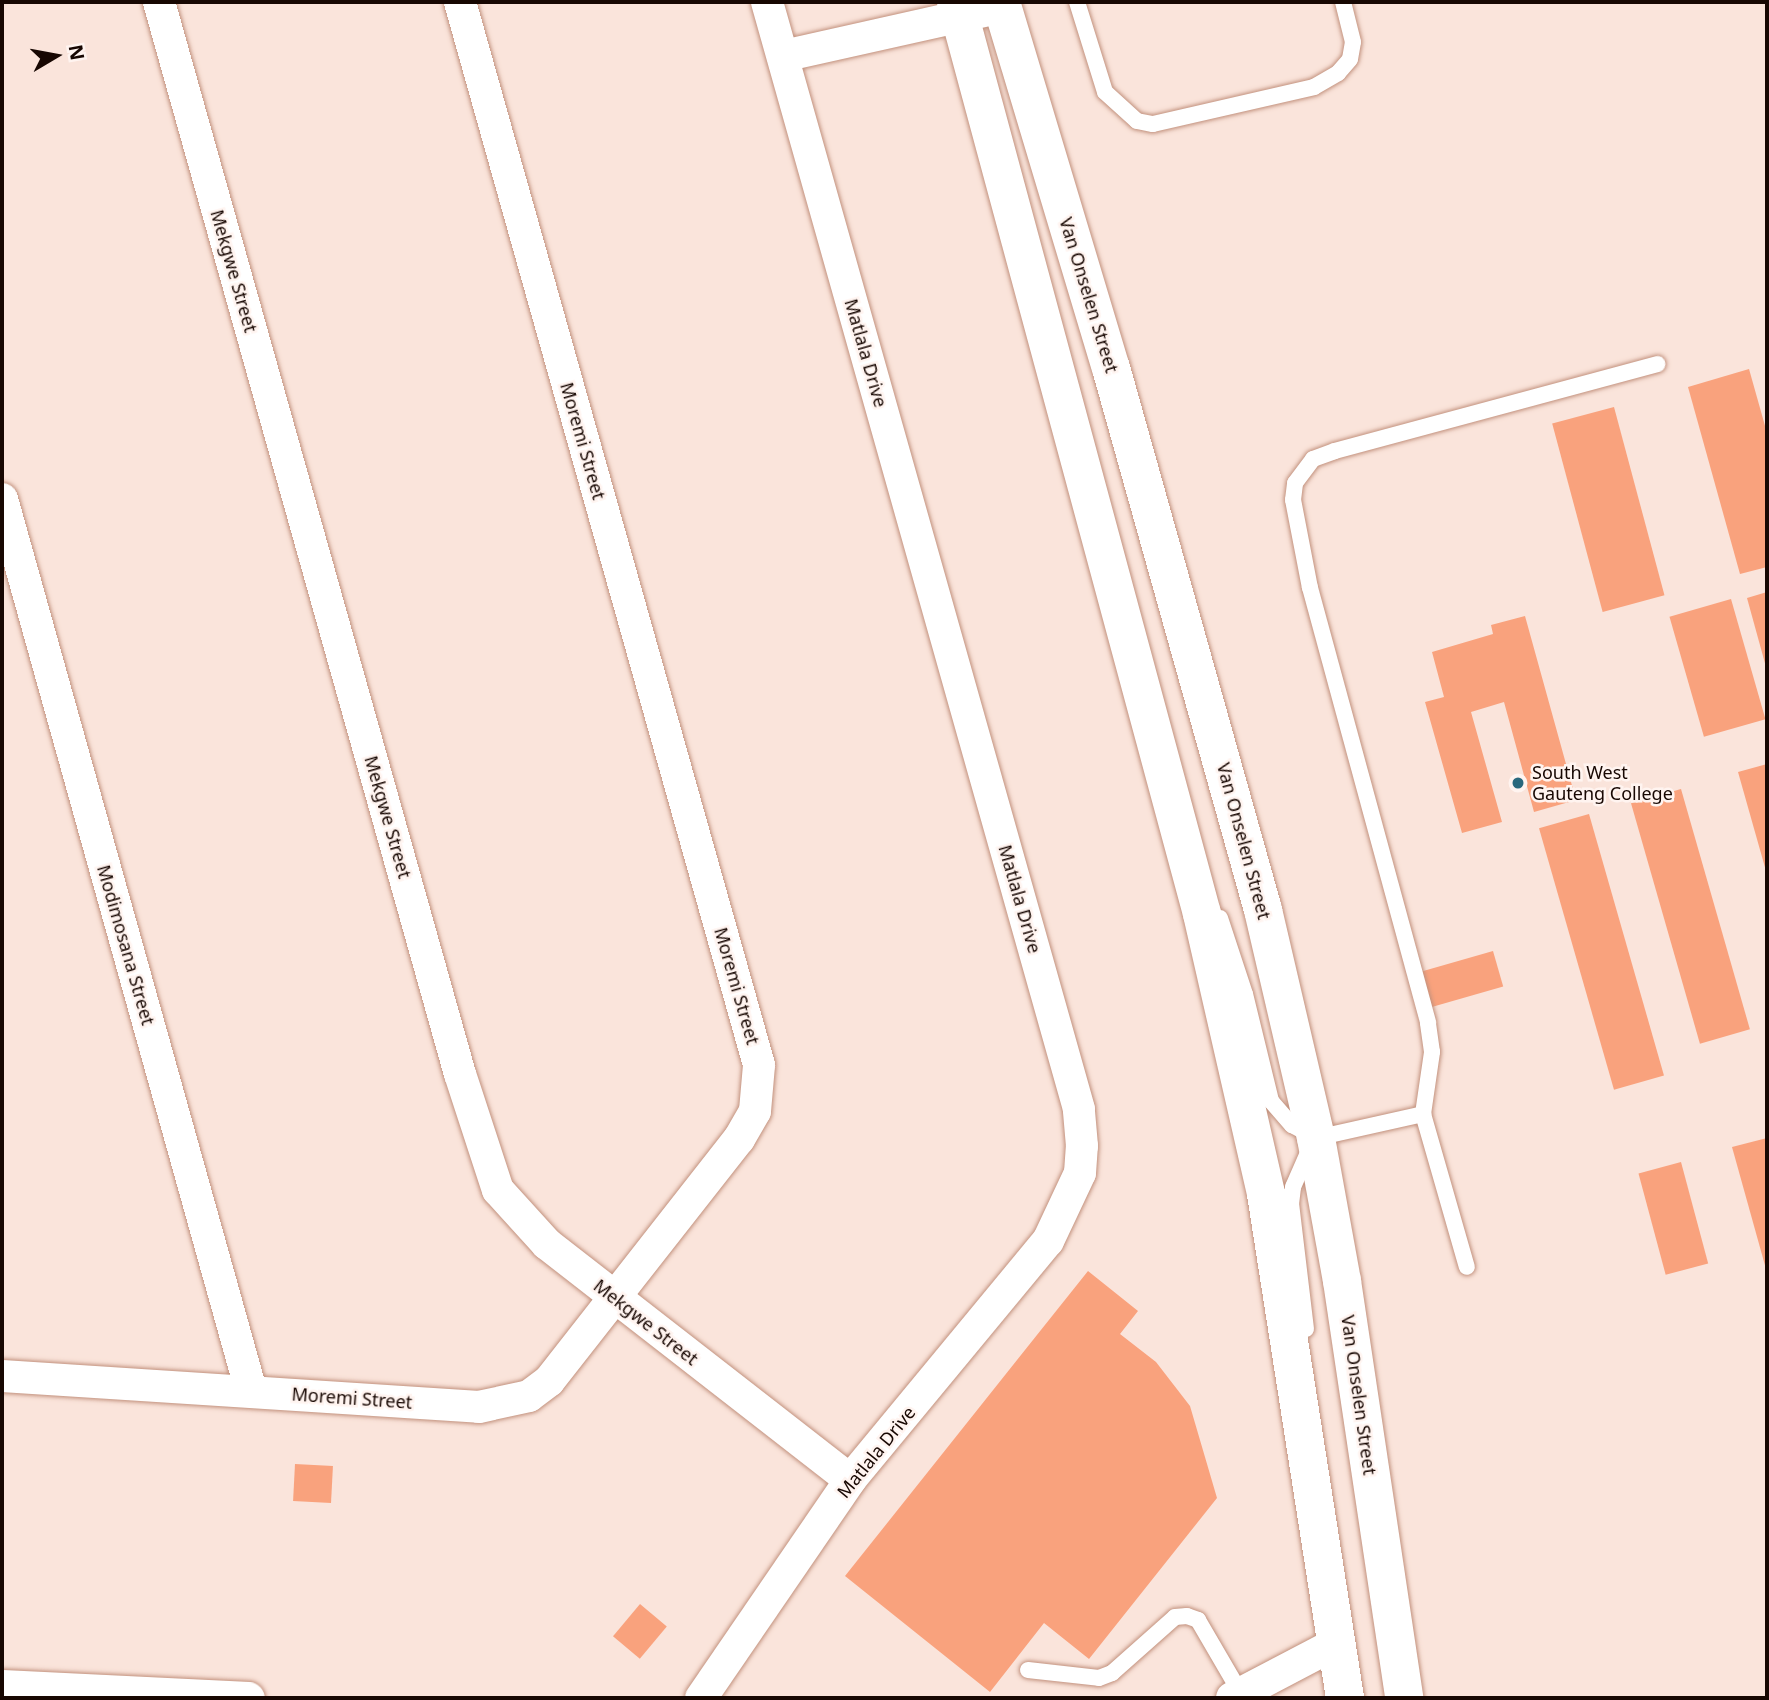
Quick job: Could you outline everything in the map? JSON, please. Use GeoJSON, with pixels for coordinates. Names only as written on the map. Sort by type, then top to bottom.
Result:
{"type":"FeatureCollection","features":[{"type":"Feature","properties":{"kind":"main road","name":"Van Onselen Street"},"geometry":{"type":"LineString","coordinates":[[1002,4],[1247,845],[1316,1138],[1404,1698]]}},
{"type":"Feature","properties":{"kind":"main road"},"geometry":{"type":"LineString","coordinates":[[958,9],[1176,819],[1266,1195],[1345,1698]]}},
{"type":"Feature","properties":{"kind":"street","name":"Mekgwe Street"},"geometry":{"type":"LineString","coordinates":[[159,2],[484,1158],[498,1190],[516,1213],[612,1297],[850,1480]]}},
{"type":"Feature","properties":{"kind":"street","name":"Moremi Street"},"geometry":{"type":"LineString","coordinates":[[2,1376],[479,1408],[529,1396],[549,1381],[612,1297],[739,1139],[757,1102],[759,1065],[460,2]]}},
{"type":"Feature","properties":{"kind":"street","name":"Matlala Drive"},"geometry":{"type":"LineString","coordinates":[[701,1698],[850,1480],[1048,1241],[1080,1174],[1082,1146],[1079,1109],[766,2]]}},
{"type":"Feature","properties":{"kind":"street"},"geometry":{"type":"LineString","coordinates":[[783,56],[958,9],[1002,4]]}},
{"type":"Feature","properties":{"kind":"street","name":"Modimosana Street"},"geometry":{"type":"LineString","coordinates":[[2,499],[251,1391]]}},
{"type":"Feature","properties":{"kind":"street"},"geometry":{"type":"LineString","coordinates":[[1236,1696],[1335,1644]]}},
{"type":"Feature","properties":{"kind":"street"},"geometry":{"type":"LineString","coordinates":[[2,1686],[75,1693],[250,1698]]}},
{"type":"Feature","properties":{"kind":"lane"},"geometry":{"type":"LineString","coordinates":[[1077,2],[1105,92],[1137,121],[1153,124],[1314,87],[1338,73],[1350,59],[1353,42],[1343,2]]}},
{"type":"Feature","properties":{"kind":"lane"},"geometry":{"type":"LineString","coordinates":[[1467,1267],[1423,1114],[1432,1052],[1428,1022],[1310,588],[1293,500],[1295,483],[1313,459],[1335,451],[1657,364]]}},
{"type":"Feature","properties":{"kind":"lane"},"geometry":{"type":"LineString","coordinates":[[1176,819],[1229,943],[1271,1101],[1292,1125],[1316,1138],[1423,1114]]}},
{"type":"Feature","properties":{"kind":"lane"},"geometry":{"type":"LineString","coordinates":[[1308,1462],[1306,1329],[1291,1204],[1302,1161],[1316,1138]]}},
{"type":"Feature","properties":{"kind":"lane"},"geometry":{"type":"LineString","coordinates":[[1028,1670],[1099,1678],[1112,1673],[1175,1617],[1187,1616],[1198,1620],[1236,1696]]}},
{"type":"Feature","properties":{"kind":"building"},"geometry":{"type":"Polygon","coordinates":[[[1749,369],[1767,433],[1767,567],[1740,574],[1688,387],[1749,369]]]}},
{"type":"Feature","properties":{"kind":"building"},"geometry":{"type":"Polygon","coordinates":[[[1614,407],[1664,595],[1603,612],[1552,424],[1614,407]]]}},
{"type":"Feature","properties":{"kind":"building"},"geometry":{"type":"Polygon","coordinates":[[[1767,592],[1767,667],[1766,667],[1747,598],[1767,592]]]}},
{"type":"Feature","properties":{"kind":"building"},"geometry":{"type":"Polygon","coordinates":[[[1731,599],[1765,719],[1704,737],[1669,617],[1731,599]]]}},
{"type":"Feature","properties":{"kind":"building"},"geometry":{"type":"Polygon","coordinates":[[[1525,616],[1576,800],[1534,812],[1504,702],[1471,712],[1502,822],[1462,833],[1425,702],[1444,697],[1432,652],[1493,634],[1491,625],[1525,616]]]}},
{"type":"Feature","properties":{"kind":"building"},"geometry":{"type":"Polygon","coordinates":[[[1767,764],[1767,871],[1766,871],[1738,772],[1767,764]]]}},
{"type":"Feature","properties":{"kind":"building"},"geometry":{"type":"Polygon","coordinates":[[[1681,789],[1750,1029],[1700,1044],[1631,803],[1681,789]]]}},
{"type":"Feature","properties":{"kind":"building"},"geometry":{"type":"Polygon","coordinates":[[[1589,814],[1664,1075],[1614,1090],[1539,828],[1589,814]]]}},
{"type":"Feature","properties":{"kind":"building"},"geometry":{"type":"Polygon","coordinates":[[[1493,951],[1503,987],[1429,1008],[1419,972],[1493,951]]]}},
{"type":"Feature","properties":{"kind":"building"},"geometry":{"type":"Polygon","coordinates":[[[1767,1138],[1767,1269],[1766,1269],[1732,1147],[1767,1138]]]}},
{"type":"Feature","properties":{"kind":"building"},"geometry":{"type":"Polygon","coordinates":[[[1681,1162],[1708,1263],[1666,1275],[1638,1173],[1681,1162]]]}},
{"type":"Feature","properties":{"kind":"building"},"geometry":{"type":"Polygon","coordinates":[[[1088,1271],[1138,1311],[1120,1334],[1156,1362],[1190,1406],[1217,1498],[1089,1659],[1044,1623],[990,1692],[845,1576],[1088,1271]]]}},
{"type":"Feature","properties":{"kind":"building"},"geometry":{"type":"Polygon","coordinates":[[[295,1464],[333,1466],[331,1503],[293,1501],[295,1464]]]}},
{"type":"Feature","properties":{"kind":"building"},"geometry":{"type":"Polygon","coordinates":[[[640,1604],[667,1626],[640,1659],[613,1636],[640,1604]]]}},
{"type":"Feature","properties":{"kind":"place","name":"South West Gauteng College"},"geometry":{"type":"Point","coordinates":[1518,783]}}]}
